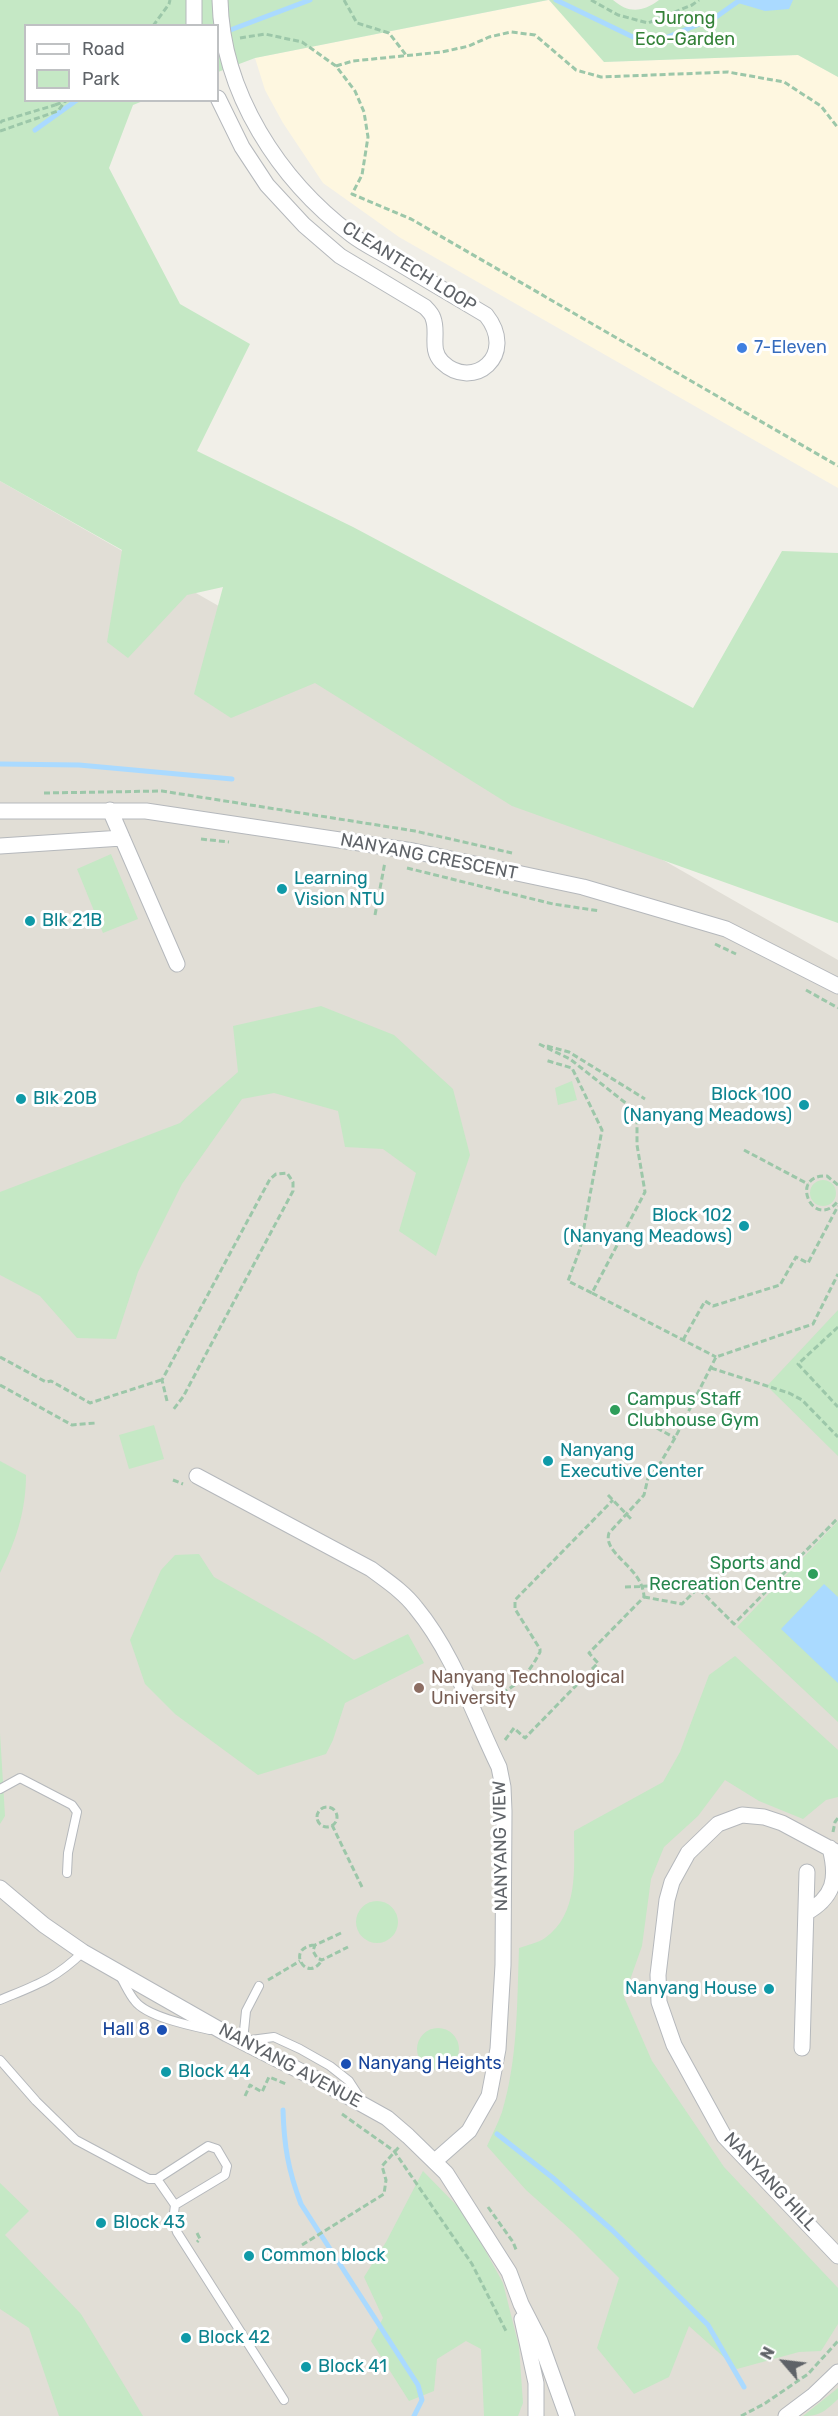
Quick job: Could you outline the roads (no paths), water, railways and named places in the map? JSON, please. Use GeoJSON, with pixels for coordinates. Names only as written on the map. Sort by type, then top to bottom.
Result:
{"type":"FeatureCollection","features":[{"type":"Feature","properties":{"kind":"street"},"geometry":{"type":"LineString","coordinates":[[194,0],[194,24]]}},
{"type":"Feature","properties":{"kind":"street","name":"CLEANTECH LOOP"},"geometry":{"type":"LineString","coordinates":[[219,100],[242,147],[267,185],[304,225],[340,256],[425,307],[433,317],[436,329],[434,345],[440,360],[451,370],[467,374],[482,369],[494,358],[498,343],[496,327],[486,315],[353,236],[308,197],[263,141],[231,70],[231,39],[220,22],[220,0]]}},
{"type":"Feature","properties":{"kind":"street"},"geometry":{"type":"LineString","coordinates":[[110,810],[177,964]]}},
{"type":"Feature","properties":{"kind":"street","name":"NANYANG CRESCENT"},"geometry":{"type":"LineString","coordinates":[[0,811],[146,811],[413,851],[584,887],[726,928],[838,986]]}},
{"type":"Feature","properties":{"kind":"street"},"geometry":{"type":"LineString","coordinates":[[0,846],[122,838]]}},
{"type":"Feature","properties":{"kind":"street","name":"NANYANG VIEW"},"geometry":{"type":"LineString","coordinates":[[197,1476],[371,1569],[394,1585],[415,1607],[435,1634],[499,1767],[504,1811],[503,1965],[498,2049],[489,2096],[469,2131],[435,2161]]}},
{"type":"Feature","properties":{"kind":"street","name":"NANYANG HILL"},"geometry":{"type":"LineString","coordinates":[[806,1913],[821,1904],[829,1895],[836,1864],[834,1851],[782,1823],[764,1817],[742,1815],[718,1824],[703,1836],[679,1866],[669,1891],[660,1958],[659,2002],[684,2067],[724,2136],[838,2256]]}},
{"type":"Feature","properties":{"kind":"street"},"geometry":{"type":"LineString","coordinates":[[802,2048],[807,1872]]}},
{"type":"Feature","properties":{"kind":"street","name":"NANYANG AVENUE"},"geometry":{"type":"LineString","coordinates":[[0,1888],[44,1925],[83,1952],[227,2034],[387,2118],[435,2161],[459,2191],[497,2251],[514,2283],[521,2304],[540,2341],[567,2416]]}},
{"type":"Feature","properties":{"kind":"street","name":"NANYANG AVENUE"},"geometry":{"type":"LineString","coordinates":[[521,2304],[536,2383],[536,2416]]}},
{"type":"Feature","properties":{"kind":"street"},"geometry":{"type":"LineString","coordinates":[[786,2416],[814,2395],[838,2372]]}},
{"type":"Feature","properties":{"kind":"lane"},"geometry":{"type":"LineString","coordinates":[[0,1789],[16,1778],[22,1779],[72,1805],[77,1812],[68,1853],[67,1873]]}},
{"type":"Feature","properties":{"kind":"lane"},"geometry":{"type":"LineString","coordinates":[[0,2000],[62,1972],[83,1952]]}},
{"type":"Feature","properties":{"kind":"lane"},"geometry":{"type":"LineString","coordinates":[[243,2041],[246,2011],[259,1986]]}},
{"type":"Feature","properties":{"kind":"lane"},"geometry":{"type":"LineString","coordinates":[[0,2060],[36,2101],[76,2140],[149,2179],[157,2179],[208,2146],[217,2149],[227,2166],[225,2175],[175,2205]]}},
{"type":"Feature","properties":{"kind":"lane"},"geometry":{"type":"LineString","coordinates":[[157,2179],[175,2205],[173,2221],[177,2232],[284,2400]]}},
{"type":"Feature","properties":{"kind":"water"},"geometry":{"type":"Polygon","coordinates":[[[738,0],[793,0],[789,9],[765,11],[738,3],[738,0]]]}},
{"type":"Feature","properties":{"kind":"water"},"geometry":{"type":"Polygon","coordinates":[[[824,1584],[838,1597],[838,1683],[781,1629],[824,1584]]]}},
{"type":"Feature","properties":{"kind":"waterway"},"geometry":{"type":"LineString","coordinates":[[225,32],[310,0]]}},
{"type":"Feature","properties":{"kind":"waterway"},"geometry":{"type":"LineString","coordinates":[[556,0],[633,37],[663,39],[716,17],[740,0]]}},
{"type":"Feature","properties":{"kind":"waterway"},"geometry":{"type":"LineString","coordinates":[[35,130],[74,102]]}},
{"type":"Feature","properties":{"kind":"waterway"},"geometry":{"type":"LineString","coordinates":[[0,764],[79,765],[232,779]]}},
{"type":"Feature","properties":{"kind":"waterway"},"geometry":{"type":"LineString","coordinates":[[283,2110],[288,2157],[301,2204],[418,2385],[422,2400],[414,2416]]}},
{"type":"Feature","properties":{"kind":"waterway"},"geometry":{"type":"LineString","coordinates":[[497,2134],[553,2178],[612,2230],[708,2325],[744,2387]]}},
{"type":"Feature","properties":{"kind":"place","name":"7-Eleven"},"geometry":{"type":"Point","coordinates":[742,348]}},
{"type":"Feature","properties":{"kind":"place","name":"Learning Vision NTU"},"geometry":{"type":"Point","coordinates":[282,889]}},
{"type":"Feature","properties":{"kind":"place","name":"Blk 21B"},"geometry":{"type":"Point","coordinates":[30,921]}},
{"type":"Feature","properties":{"kind":"place","name":"Blk 20B"},"geometry":{"type":"Point","coordinates":[21,1099]}},
{"type":"Feature","properties":{"kind":"place","name":"Block 100 (Nanyang Meadows)"},"geometry":{"type":"Point","coordinates":[804,1105]}},
{"type":"Feature","properties":{"kind":"place","name":"Block 102 (Nanyang Meadows)"},"geometry":{"type":"Point","coordinates":[744,1226]}},
{"type":"Feature","properties":{"kind":"place","name":"Campus Staff Clubhouse Gym"},"geometry":{"type":"Point","coordinates":[615,1410]}},
{"type":"Feature","properties":{"kind":"place","name":"Nanyang Executive Center"},"geometry":{"type":"Point","coordinates":[548,1461]}},
{"type":"Feature","properties":{"kind":"place","name":"Sports and Recreation Centre"},"geometry":{"type":"Point","coordinates":[813,1574]}},
{"type":"Feature","properties":{"kind":"place","name":"Nanyang Technological University"},"geometry":{"type":"Point","coordinates":[419,1688]}},
{"type":"Feature","properties":{"kind":"place","name":"Nanyang House"},"geometry":{"type":"Point","coordinates":[769,1989]}},
{"type":"Feature","properties":{"kind":"place","name":"Hall 8"},"geometry":{"type":"Point","coordinates":[162,2030]}},
{"type":"Feature","properties":{"kind":"place","name":"Nanyang Heights"},"geometry":{"type":"Point","coordinates":[346,2064]}},
{"type":"Feature","properties":{"kind":"place","name":"Block 44"},"geometry":{"type":"Point","coordinates":[166,2072]}},
{"type":"Feature","properties":{"kind":"place","name":"Block 43"},"geometry":{"type":"Point","coordinates":[101,2223]}},
{"type":"Feature","properties":{"kind":"place","name":"Common block"},"geometry":{"type":"Point","coordinates":[249,2256]}},
{"type":"Feature","properties":{"kind":"place","name":"Block 42"},"geometry":{"type":"Point","coordinates":[186,2338]}},
{"type":"Feature","properties":{"kind":"place","name":"Block 41"},"geometry":{"type":"Point","coordinates":[306,2367]}},
{"type":"Feature","properties":{"kind":"park label","name":"Jurong Eco-Garden"},"geometry":{"type":"Point","coordinates":[685,29]}}]}
